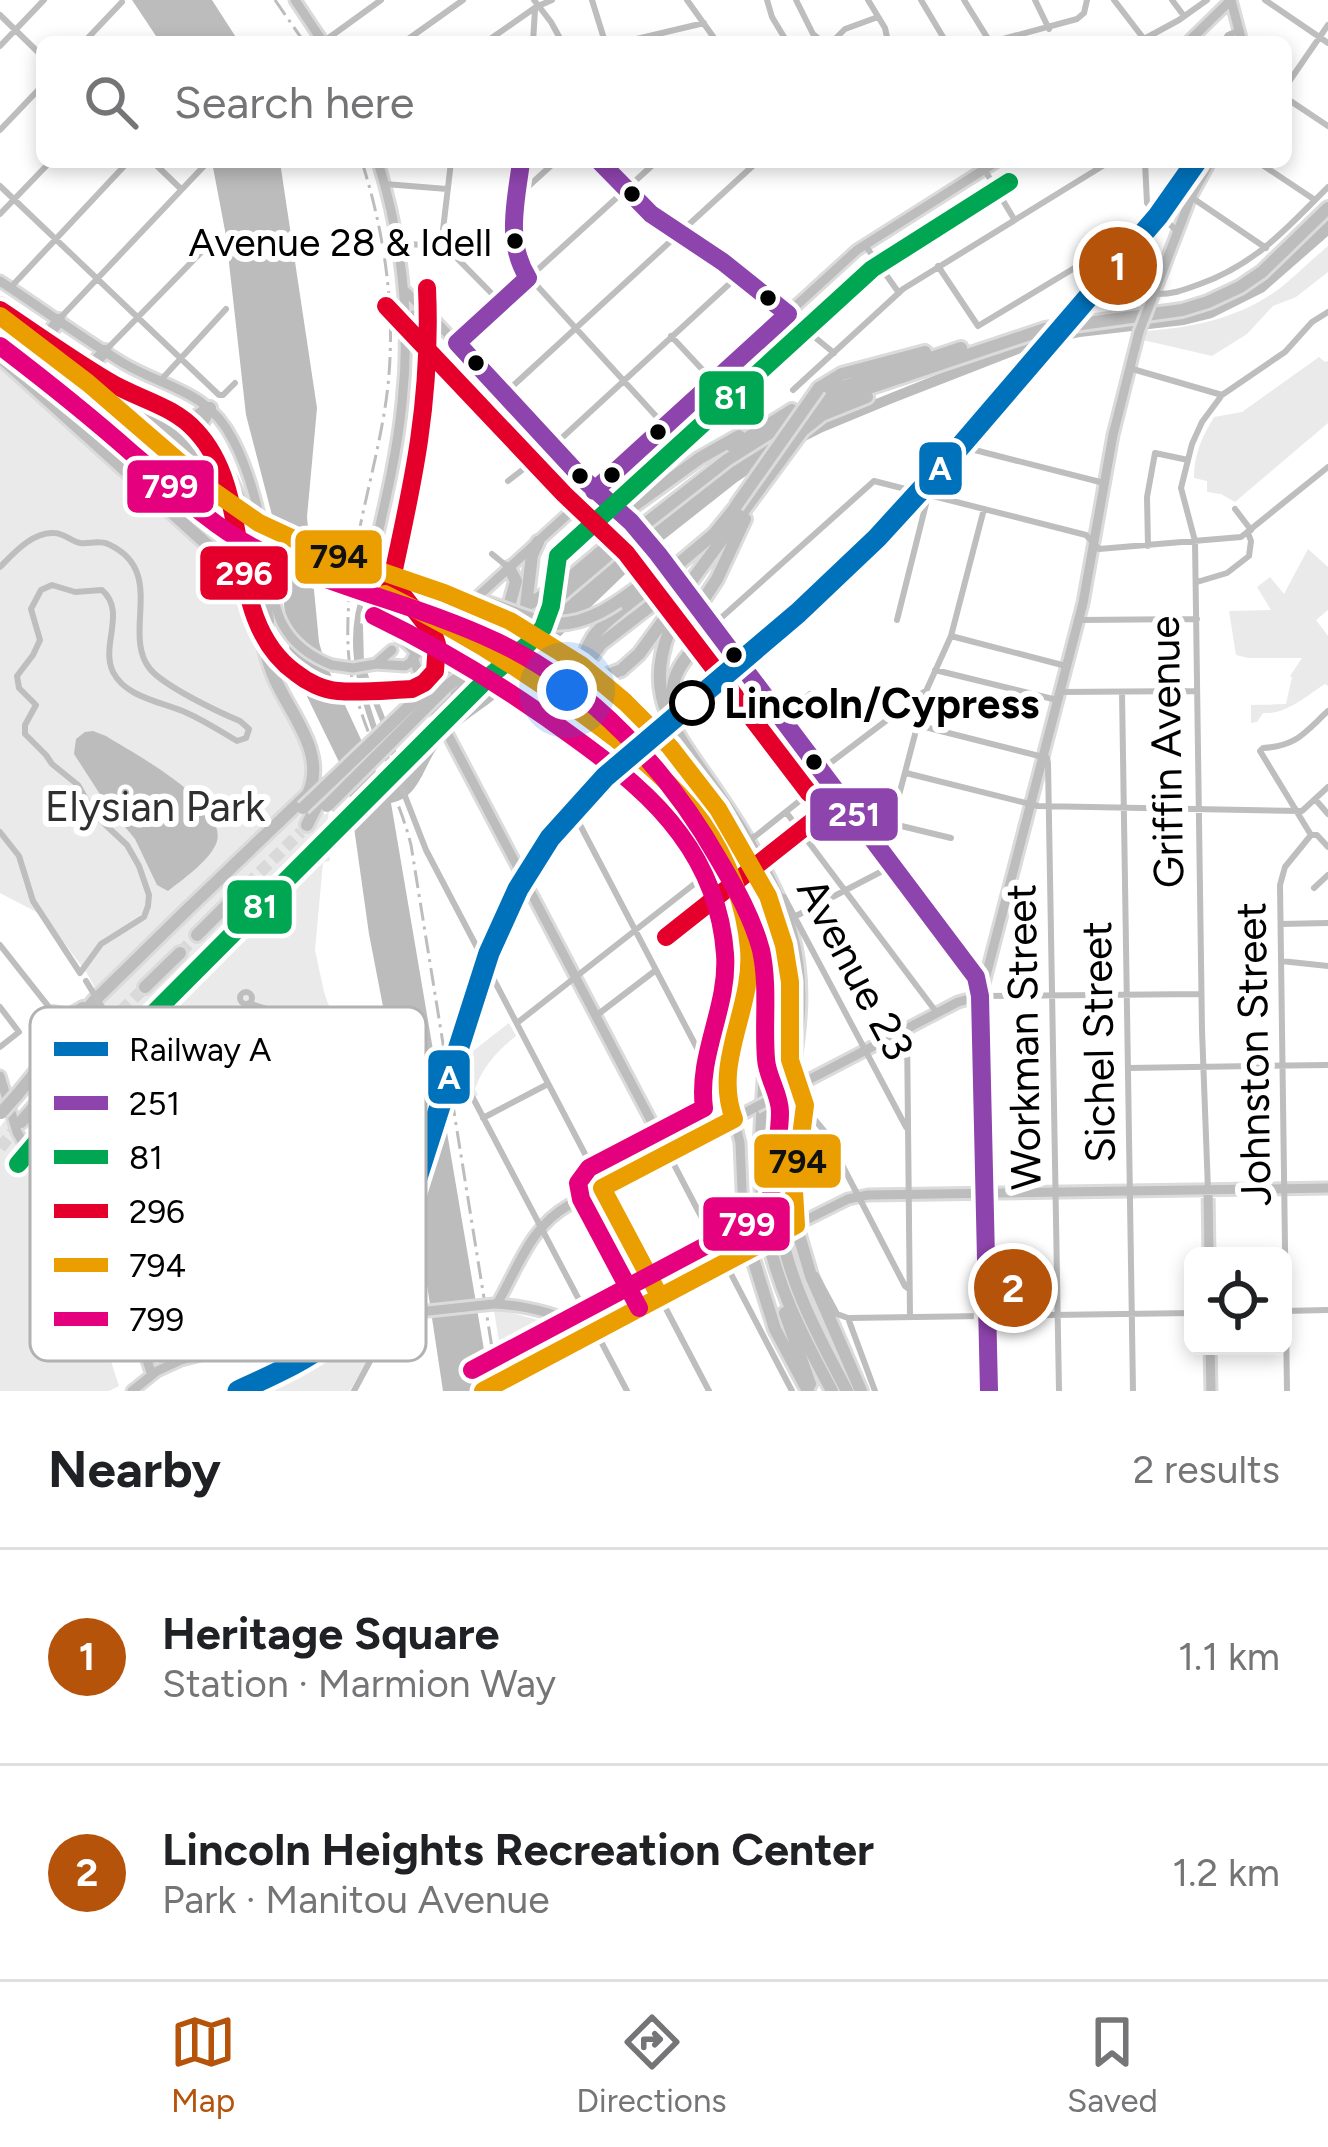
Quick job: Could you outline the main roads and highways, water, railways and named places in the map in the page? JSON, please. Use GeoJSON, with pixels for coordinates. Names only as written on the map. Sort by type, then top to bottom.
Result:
{"type":"FeatureCollection","features":[{"type":"Feature","properties":{"kind":"highway"},"geometry":{"type":"LineString","coordinates":[[624,517],[700,458],[846,386],[1045,329],[1183,310],[1208,302],[1262,272],[1324,202]]}},
{"type":"Feature","properties":{"kind":"highway"},"geometry":{"type":"LineString","coordinates":[[0,305],[39,346]]}},
{"type":"Feature","properties":{"kind":"highway"},"geometry":{"type":"LineString","coordinates":[[0,316],[184,444],[237,503],[256,543]]}},
{"type":"Feature","properties":{"kind":"highway"},"geometry":{"type":"LineString","coordinates":[[0,345],[15,357],[29,357],[59,320]]}},
{"type":"Feature","properties":{"kind":"highway"},"geometry":{"type":"LineString","coordinates":[[0,332],[66,352],[211,508]]}},
{"type":"Feature","properties":{"kind":"highway"},"geometry":{"type":"LineString","coordinates":[[410,581],[542,622],[584,620],[714,534],[819,388],[832,378],[962,342],[985,344]]}},
{"type":"Feature","properties":{"kind":"highway"},"geometry":{"type":"LineString","coordinates":[[608,726],[587,693],[591,656],[601,644],[688,584],[802,430],[822,415],[985,344]]}},
{"type":"Feature","properties":{"kind":"highway"},"geometry":{"type":"LineString","coordinates":[[439,717],[632,535],[728,460],[787,422],[842,397],[985,344]]}},
{"type":"Feature","properties":{"kind":"highway"},"geometry":{"type":"LineString","coordinates":[[105,351],[68,395],[70,412],[150,481],[202,538]]}},
{"type":"Feature","properties":{"kind":"highway"},"geometry":{"type":"LineString","coordinates":[[0,357],[233,568],[254,600],[271,670],[307,742],[314,773],[304,798],[89,1007]]}},
{"type":"Feature","properties":{"kind":"highway"},"geometry":{"type":"LineString","coordinates":[[83,375],[175,422],[192,422],[210,408]]}},
{"type":"Feature","properties":{"kind":"highway"},"geometry":{"type":"LineString","coordinates":[[83,375],[192,474],[237,508],[285,536],[476,605],[536,635],[581,665],[687,766],[768,896],[787,960],[789,1050],[797,1082]]}},
{"type":"Feature","properties":{"kind":"highway"},"geometry":{"type":"LineString","coordinates":[[66,404],[173,488],[300,560],[369,586],[560,676],[597,679],[621,670],[681,600]]}},
{"type":"Feature","properties":{"kind":"highway"},"geometry":{"type":"LineString","coordinates":[[210,408],[200,426],[202,434],[243,505],[256,543],[274,662],[312,737],[319,763],[320,796],[304,828],[443,684],[575,586]]}},
{"type":"Feature","properties":{"kind":"highway"},"geometry":{"type":"LineString","coordinates":[[450,667],[500,622],[566,581],[620,534],[772,420]]}},
{"type":"Feature","properties":{"kind":"highway"},"geometry":{"type":"LineString","coordinates":[[698,608],[766,480]]}},
{"type":"Feature","properties":{"kind":"highway"},"geometry":{"type":"LineString","coordinates":[[188,909],[524,614],[538,542]]}},
{"type":"Feature","properties":{"kind":"highway"},"geometry":{"type":"LineString","coordinates":[[275,545],[484,622],[553,660],[621,705],[672,766],[725,842],[755,911],[768,983],[761,1188],[769,1242],[806,1344],[832,1391]]}},
{"type":"Feature","properties":{"kind":"highway"},"geometry":{"type":"LineString","coordinates":[[674,564],[593,637],[582,670],[583,688],[608,726],[662,773],[703,823],[746,908],[768,983]]}},
{"type":"Feature","properties":{"kind":"highway"},"geometry":{"type":"LineString","coordinates":[[443,684],[450,667],[510,603],[515,581],[509,568]]}},
{"type":"Feature","properties":{"kind":"highway"},"geometry":{"type":"LineString","coordinates":[[688,584],[662,657],[662,698],[676,735],[737,824],[780,906],[799,969],[799,1025],[774,1155]]}},
{"type":"Feature","properties":{"kind":"highway"},"geometry":{"type":"LineString","coordinates":[[432,616],[554,692],[673,787]]}},
{"type":"Feature","properties":{"kind":"highway"},"geometry":{"type":"LineString","coordinates":[[712,626],[680,663],[671,694],[680,730],[715,790]]}},
{"type":"Feature","properties":{"kind":"highway"},"geometry":{"type":"LineString","coordinates":[[748,864],[772,928],[781,984],[774,1155],[778,1220],[792,1275],[812,1325],[847,1391]]}},
{"type":"Feature","properties":{"kind":"highway"},"geometry":{"type":"LineString","coordinates":[[725,865],[741,907],[751,966],[747,1006],[724,1080],[726,1105]]}},
{"type":"Feature","properties":{"kind":"highway"},"geometry":{"type":"LineString","coordinates":[[196,935],[247,885]]}},
{"type":"Feature","properties":{"kind":"highway"},"geometry":{"type":"LineString","coordinates":[[145,987],[180,952]]}},
{"type":"Feature","properties":{"kind":"highway"},"geometry":{"type":"LineString","coordinates":[[85,1007],[94,1001]]}},
{"type":"Feature","properties":{"kind":"highway"},"geometry":{"type":"LineString","coordinates":[[1,1114],[30,1080]]}},
{"type":"Feature","properties":{"kind":"highway"},"geometry":{"type":"LineString","coordinates":[[792,1227],[861,1391]]}},
{"type":"Feature","properties":{"kind":"highway"},"geometry":{"type":"LineString","coordinates":[[756,1246],[775,1329],[805,1390]]}},
{"type":"Feature","properties":{"kind":"highway"},"geometry":{"type":"LineString","coordinates":[[781,1282],[805,1390]]}},
{"type":"Feature","properties":{"kind":"main road"},"geometry":{"type":"LineString","coordinates":[[1194,36],[1231,0]]}},
{"type":"Feature","properties":{"kind":"main road"},"geometry":{"type":"LineString","coordinates":[[1231,0],[1241,36]]}},
{"type":"Feature","properties":{"kind":"main road"},"geometry":{"type":"LineString","coordinates":[[297,1],[319,36]]}},
{"type":"Feature","properties":{"kind":"main road"},"geometry":{"type":"LineString","coordinates":[[380,168],[398,243],[405,344],[396,448],[368,590],[391,634],[398,665],[424,690]]}},
{"type":"Feature","properties":{"kind":"main road"},"geometry":{"type":"LineString","coordinates":[[5,285],[136,370],[187,392],[210,408],[229,432],[244,467],[284,626],[309,654],[338,667],[409,664],[865,244],[979,168]]}},
{"type":"Feature","properties":{"kind":"main road"},"geometry":{"type":"LineString","coordinates":[[980,996],[1078,620],[1129,368],[1177,231],[1207,168]]}},
{"type":"Feature","properties":{"kind":"main road"},"geometry":{"type":"LineString","coordinates":[[403,290],[688,584],[698,608],[976,977],[989,1391]]}},
{"type":"Feature","properties":{"kind":"main road"},"geometry":{"type":"LineString","coordinates":[[405,344],[412,338],[414,315],[430,315]]}},
{"type":"Feature","properties":{"kind":"main road"},"geometry":{"type":"LineString","coordinates":[[368,590],[377,596],[396,632],[414,649],[424,690],[668,1153]]}},
{"type":"Feature","properties":{"kind":"main road"},"geometry":{"type":"LineString","coordinates":[[376,664],[392,649],[429,641]]}},
{"type":"Feature","properties":{"kind":"main road"},"geometry":{"type":"LineString","coordinates":[[495,1304],[540,1227],[560,1210],[797,1082],[958,1002],[980,996]]}},
{"type":"Feature","properties":{"kind":"main road"},"geometry":{"type":"LineString","coordinates":[[0,1076],[13,1123],[30,1155]]}},
{"type":"Feature","properties":{"kind":"main road"},"geometry":{"type":"LineString","coordinates":[[792,1227],[806,1105],[797,1082]]}},
{"type":"Feature","properties":{"kind":"main road"},"geometry":{"type":"LineString","coordinates":[[726,1105],[740,1143],[742,1190],[756,1246]]}},
{"type":"Feature","properties":{"kind":"main road"},"geometry":{"type":"LineString","coordinates":[[483,1391],[858,1196],[1328,1188]]}},
{"type":"Feature","properties":{"kind":"main road","name":"Griffin Avenue"},"geometry":{"type":"LineString","coordinates":[[1208,1190],[1209,1247]]}},
{"type":"Feature","properties":{"kind":"main road"},"geometry":{"type":"LineString","coordinates":[[426,1311],[495,1304],[593,1330]]}},
{"type":"Feature","properties":{"kind":"main road"},"geometry":{"type":"LineString","coordinates":[[1210,1355],[1211,1391]]}},
{"type":"Feature","properties":{"kind":"main road"},"geometry":{"type":"LineString","coordinates":[[147,1361],[152,1375]]}},
{"type":"Feature","properties":{"kind":"main road"},"geometry":{"type":"LineString","coordinates":[[132,1391],[180,1361]]}},
{"type":"Feature","properties":{"kind":"tunnel"},"geometry":{"type":"LineString","coordinates":[[247,885],[301,832]]}},
{"type":"Feature","properties":{"kind":"tunnel"},"geometry":{"type":"LineString","coordinates":[[180,953],[197,935]]}},
{"type":"Feature","properties":{"kind":"tunnel"},"geometry":{"type":"LineString","coordinates":[[125,1007],[145,987]]}},
{"type":"Feature","properties":{"kind":"tunnel"},"geometry":{"type":"LineString","coordinates":[[0,1148],[21,1122]]}},
{"type":"Feature","properties":{"kind":"railway"},"geometry":{"type":"LineString","coordinates":[[275,0],[300,36]]}},
{"type":"Feature","properties":{"kind":"railway"},"geometry":{"type":"LineString","coordinates":[[364,168],[384,253],[389,377],[360,524],[348,644],[356,696],[411,845],[499,1391]]}},
{"type":"Feature","properties":{"kind":"rail line","name":"A"},"geometry":{"type":"LineString","coordinates":[[426,1150],[489,953],[518,889],[550,838],[605,777],[798,613],[877,538],[1158,216],[1192,168]]}},
{"type":"Feature","properties":{"kind":"rail line","name":"A"},"geometry":{"type":"LineString","coordinates":[[238,1391],[299,1361]]}},
{"type":"Feature","properties":{"kind":"place","name":"Avenue 28 & Idell"},"geometry":{"type":"Point","coordinates":[515,241]}},
{"type":"Feature","properties":{"kind":"place","name":"Heritage Square"},"geometry":{"type":"Point","coordinates":[1118,266]}},
{"type":"Feature","properties":{"kind":"place","name":"Lincoln/Cypress"},"geometry":{"type":"Point","coordinates":[692,703]}},
{"type":"Feature","properties":{"kind":"place","name":"Lincoln Heights Recreation Center"},"geometry":{"type":"Point","coordinates":[1013,1288]}},
{"type":"Feature","properties":{"kind":"park label","name":"Elysian Park"},"geometry":{"type":"Point","coordinates":[155,806]}}]}
